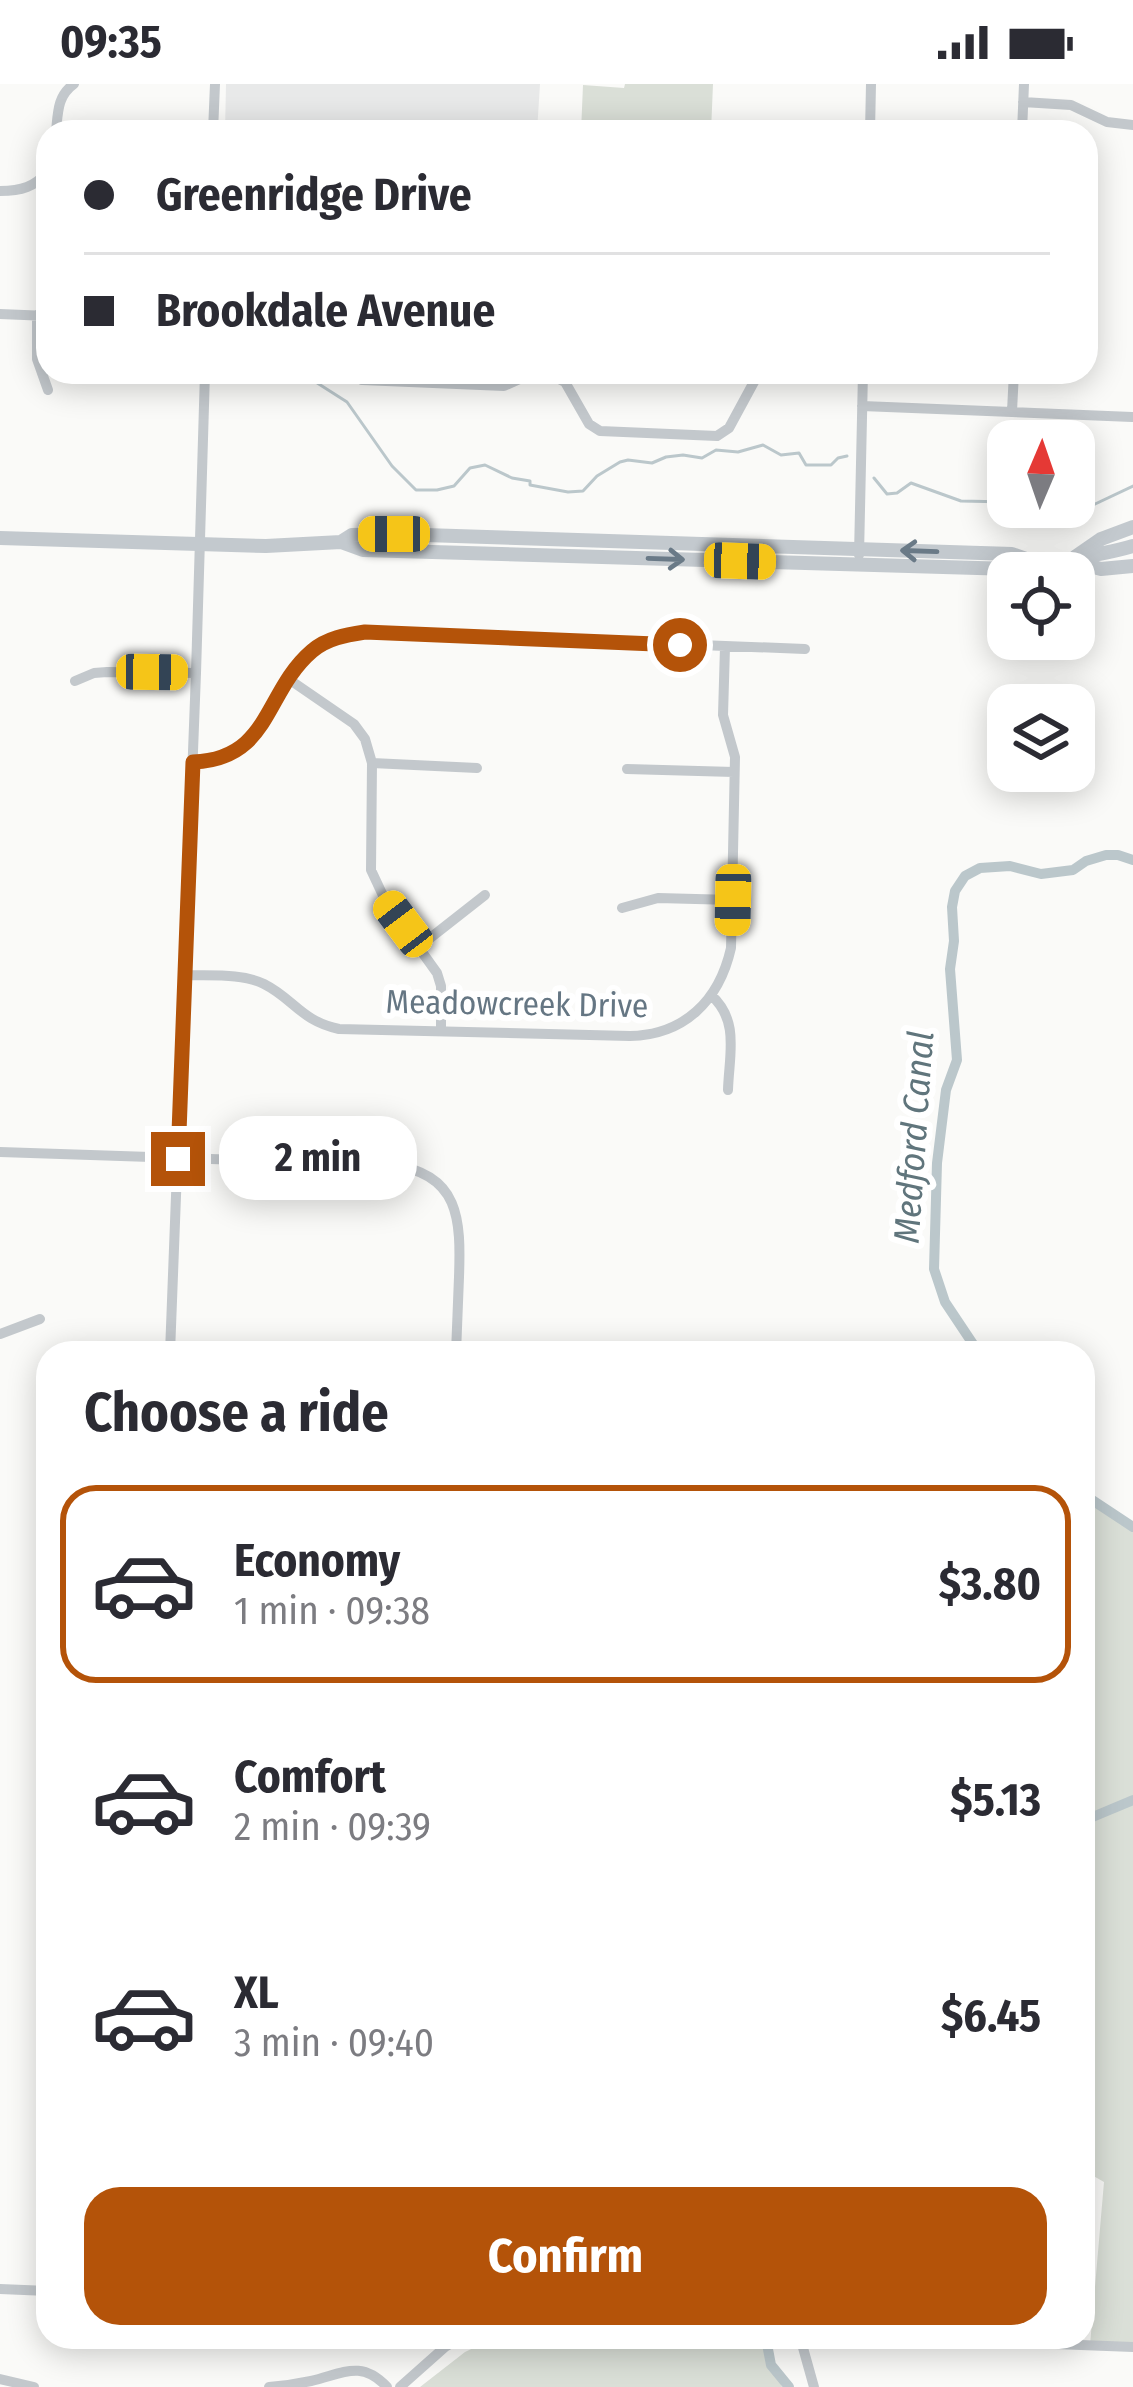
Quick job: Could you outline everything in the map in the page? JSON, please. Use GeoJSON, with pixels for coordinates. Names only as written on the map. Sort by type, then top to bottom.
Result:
{"type":"FeatureCollection","features":[{"type":"Feature","properties":{"kind":"main road"},"geometry":{"type":"LineString","coordinates":[[1082,552],[1133,527]]}},
{"type":"Feature","properties":{"kind":"main road"},"geometry":{"type":"LineString","coordinates":[[340,542],[352,535],[394,534],[987,553]]}},
{"type":"Feature","properties":{"kind":"main road"},"geometry":{"type":"LineString","coordinates":[[0,538],[200,546],[340,542],[363,550],[987,569]]}},
{"type":"Feature","properties":{"kind":"main road"},"geometry":{"type":"LineString","coordinates":[[1095,554],[1133,545]]}},
{"type":"Feature","properties":{"kind":"main road"},"geometry":{"type":"LineString","coordinates":[[1095,567],[1133,566]]}},
{"type":"Feature","properties":{"kind":"street"},"geometry":{"type":"LineString","coordinates":[[57,120],[60,99],[74,84]]}},
{"type":"Feature","properties":{"kind":"street"},"geometry":{"type":"LineString","coordinates":[[214,120],[215,84]]}},
{"type":"Feature","properties":{"kind":"street"},"geometry":{"type":"LineString","coordinates":[[870,120],[871,84]]}},
{"type":"Feature","properties":{"kind":"street"},"geometry":{"type":"LineString","coordinates":[[1022,120],[1024,84]]}},
{"type":"Feature","properties":{"kind":"street"},"geometry":{"type":"LineString","coordinates":[[1023,102],[1071,105],[1107,122],[1133,125]]}},
{"type":"Feature","properties":{"kind":"street"},"geometry":{"type":"LineString","coordinates":[[0,191],[36,184]]}},
{"type":"Feature","properties":{"kind":"street"},"geometry":{"type":"LineString","coordinates":[[0,314],[36,315]]}},
{"type":"Feature","properties":{"kind":"street"},"geometry":{"type":"LineString","coordinates":[[45,384],[47,390]]}},
{"type":"Feature","properties":{"kind":"street"},"geometry":{"type":"LineString","coordinates":[[170,1341],[205,384]]}},
{"type":"Feature","properties":{"kind":"street"},"geometry":{"type":"LineString","coordinates":[[457,384],[507,384]]}},
{"type":"Feature","properties":{"kind":"street"},"geometry":{"type":"LineString","coordinates":[[566,384],[589,424],[600,431],[717,436],[729,428],[753,384]]}},
{"type":"Feature","properties":{"kind":"street"},"geometry":{"type":"LineString","coordinates":[[859,566],[863,384]]}},
{"type":"Feature","properties":{"kind":"street"},"geometry":{"type":"LineString","coordinates":[[1012,411],[1013,384]]}},
{"type":"Feature","properties":{"kind":"street"},"geometry":{"type":"LineString","coordinates":[[862,406],[1132,417]]}},
{"type":"Feature","properties":{"kind":"street"},"geometry":{"type":"LineString","coordinates":[[193,762],[223,759],[246,744],[314,649],[365,632],[805,649]]}},
{"type":"Feature","properties":{"kind":"street"},"geometry":{"type":"LineString","coordinates":[[725,647],[724,715],[734,772],[733,900],[729,960],[711,994],[730,1022],[728,1090]]}},
{"type":"Feature","properties":{"kind":"street"},"geometry":{"type":"LineString","coordinates":[[75,682],[106,672],[196,673]]}},
{"type":"Feature","properties":{"kind":"street"},"geometry":{"type":"LineString","coordinates":[[290,680],[354,724],[371,752],[371,870],[386,902],[437,973],[441,1031]]}},
{"type":"Feature","properties":{"kind":"street"},"geometry":{"type":"LineString","coordinates":[[372,764],[477,768]]}},
{"type":"Feature","properties":{"kind":"street"},"geometry":{"type":"LineString","coordinates":[[627,769],[734,772]]}},
{"type":"Feature","properties":{"kind":"street"},"geometry":{"type":"LineString","coordinates":[[420,946],[485,896]]}},
{"type":"Feature","properties":{"kind":"street"},"geometry":{"type":"LineString","coordinates":[[622,908],[658,898],[733,900]]}},
{"type":"Feature","properties":{"kind":"street","name":"Meadowcreek Drive"},"geometry":{"type":"LineString","coordinates":[[186,975],[255,980],[326,1026],[441,1031],[652,1036],[684,1023],[711,994]]}},
{"type":"Feature","properties":{"kind":"street"},"geometry":{"type":"LineString","coordinates":[[0,1152],[404,1167],[428,1175],[452,1201],[460,1230],[456,1341]]}},
{"type":"Feature","properties":{"kind":"street"},"geometry":{"type":"LineString","coordinates":[[0,1334],[40,1319]]}},
{"type":"Feature","properties":{"kind":"street"},"geometry":{"type":"LineString","coordinates":[[0,2289],[36,2290]]}},
{"type":"Feature","properties":{"kind":"street"},"geometry":{"type":"LineString","coordinates":[[1095,2346],[1133,2347]]}},
{"type":"Feature","properties":{"kind":"street"},"geometry":{"type":"LineString","coordinates":[[400,2387],[435,2349]]}},
{"type":"Feature","properties":{"kind":"street"},"geometry":{"type":"LineString","coordinates":[[803,2349],[814,2387]]}},
{"type":"Feature","properties":{"kind":"street"},"geometry":{"type":"LineString","coordinates":[[269,2387],[356,2370],[369,2372],[387,2387]]}},
{"type":"Feature","properties":{"kind":"street"},"geometry":{"type":"LineString","coordinates":[[0,2380],[34,2387]]}},
{"type":"Feature","properties":{"kind":"shaded area"},"geometry":{"type":"Polygon","coordinates":[[[226,84],[540,84],[538,120],[225,120],[226,84]]]}},
{"type":"Feature","properties":{"kind":"shaded area"},"geometry":{"type":"Polygon","coordinates":[[[625,84],[713,84],[712,120],[582,120],[583,85],[624,88],[625,84]]]}},
{"type":"Feature","properties":{"kind":"shaded area"},"geometry":{"type":"Polygon","coordinates":[[[1095,1506],[1133,1530],[1133,2345],[1095,2345],[1104,2182],[1095,2177],[1095,1506]]]}},
{"type":"Feature","properties":{"kind":"shaded area"},"geometry":{"type":"Polygon","coordinates":[[[768,2349],[782,2387],[420,2387],[465,2352],[768,2349]]]}},
{"type":"Feature","properties":{"kind":"waterway"},"geometry":{"type":"LineString","coordinates":[[319,384],[347,402],[392,466],[416,490],[454,486],[470,468],[485,465],[530,481],[530,485],[568,492],[583,491],[597,476],[628,460],[652,463],[683,455],[702,458],[716,450],[738,452],[763,445],[781,455],[799,453],[806,465],[831,465],[847,456]]}},
{"type":"Feature","properties":{"kind":"waterway"},"geometry":{"type":"LineString","coordinates":[[874,478],[887,494],[911,483],[961,501],[987,502]]}},
{"type":"Feature","properties":{"kind":"waterway"},"geometry":{"type":"LineString","coordinates":[[1095,504],[1133,486]]}},
{"type":"Feature","properties":{"kind":"waterway","name":"Medford Canal"},"geometry":{"type":"LineString","coordinates":[[971,1341],[945,1302],[934,1269],[937,1163],[946,1090],[957,1060],[950,969],[955,891],[965,876],[980,868],[1010,866],[1041,874],[1073,870],[1106,855],[1133,860]]}},
{"type":"Feature","properties":{"kind":"waterway","name":"Medford Canal"},"geometry":{"type":"LineString","coordinates":[[1095,1502],[1133,1527]]}},
{"type":"Feature","properties":{"kind":"waterway","name":"Medford Canal"},"geometry":{"type":"LineString","coordinates":[[1095,1816],[1133,1800]]}},
{"type":"Feature","properties":{"kind":"waterway","name":"Medford Canal"},"geometry":{"type":"LineString","coordinates":[[768,2349],[771,2365],[789,2387]]}},
{"type":"Feature","properties":{"kind":"route"},"geometry":{"type":"LineString","coordinates":[[178,1159],[193,762],[223,759],[246,744],[314,649],[347,635],[680,645]]}}]}
